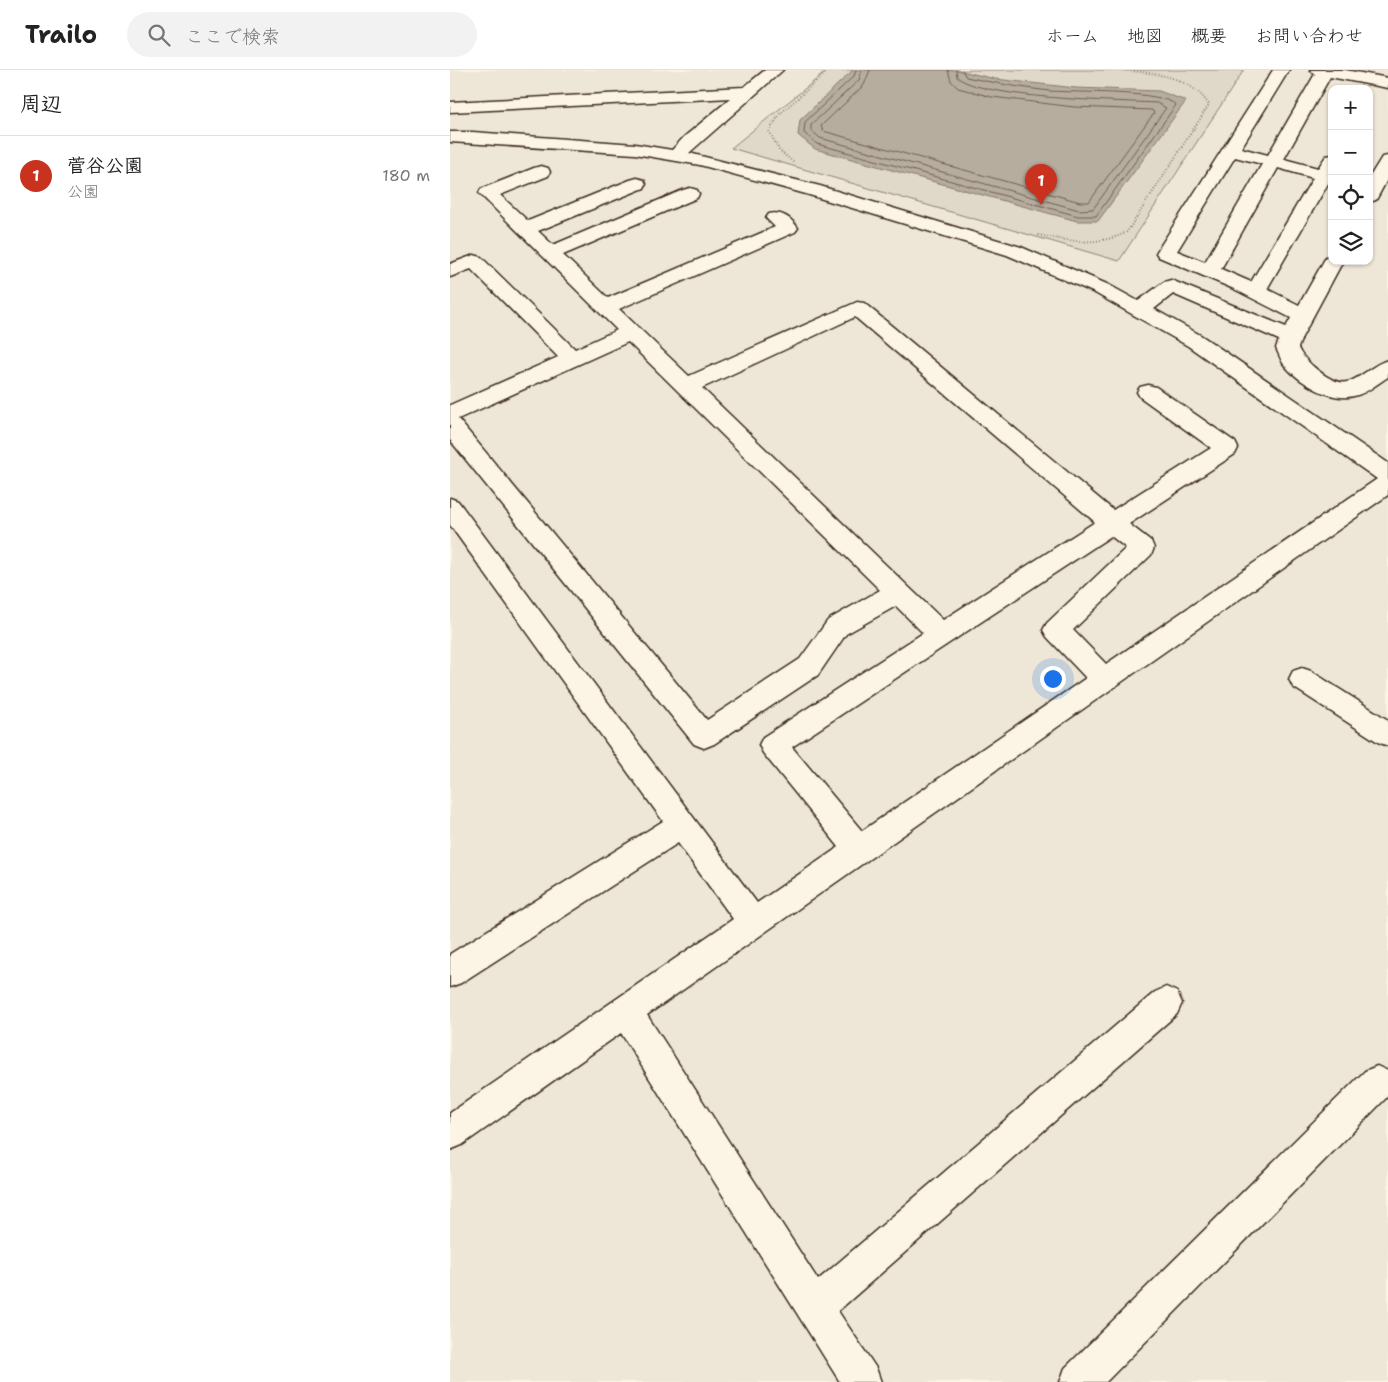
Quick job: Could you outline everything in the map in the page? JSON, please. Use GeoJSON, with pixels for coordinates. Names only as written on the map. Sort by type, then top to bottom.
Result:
{"type":"FeatureCollection","features":[{"type":"Feature","properties":{"kind":"street"},"geometry":{"type":"LineString","coordinates":[[676,156],[775,70]]}},
{"type":"Feature","properties":{"kind":"street"},"geometry":{"type":"LineString","coordinates":[[1281,70],[1166,253],[1210,271],[1303,315]]}},
{"type":"Feature","properties":{"kind":"street"},"geometry":{"type":"LineString","coordinates":[[1210,271],[1274,162],[1322,71],[1378,85]]}},
{"type":"Feature","properties":{"kind":"street"},"geometry":{"type":"LineString","coordinates":[[450,107],[749,92]]}},
{"type":"Feature","properties":{"kind":"street"},"geometry":{"type":"LineString","coordinates":[[667,96],[694,112],[700,122],[701,133]]}},
{"type":"Feature","properties":{"kind":"street"},"geometry":{"type":"LineString","coordinates":[[450,138],[473,137],[635,149],[701,160],[813,190],[1014,250],[1102,289],[1195,341],[1388,475]]}},
{"type":"Feature","properties":{"kind":"street"},"geometry":{"type":"LineString","coordinates":[[1229,150],[1274,162],[1328,171]]}},
{"type":"Feature","properties":{"kind":"street"},"geometry":{"type":"LineString","coordinates":[[1375,191],[1388,161]]}},
{"type":"Feature","properties":{"kind":"street"},"geometry":{"type":"LineString","coordinates":[[541,172],[488,193],[522,217],[550,253],[942,635]]}},
{"type":"Feature","properties":{"kind":"street"},"geometry":{"type":"LineString","coordinates":[[1255,292],[1328,173]]}},
{"type":"Feature","properties":{"kind":"street"},"geometry":{"type":"LineString","coordinates":[[522,217],[637,184]]}},
{"type":"Feature","properties":{"kind":"street"},"geometry":{"type":"LineString","coordinates":[[550,253],[690,194]]}},
{"type":"Feature","properties":{"kind":"street"},"geometry":{"type":"LineString","coordinates":[[605,307],[788,228],[776,218]]}},
{"type":"Feature","properties":{"kind":"street"},"geometry":{"type":"LineString","coordinates":[[450,271],[474,261],[572,358]]}},
{"type":"Feature","properties":{"kind":"street"},"geometry":{"type":"LineString","coordinates":[[1331,265],[1286,348],[1293,361],[1312,377],[1335,389],[1351,390],[1388,367]]}},
{"type":"Feature","properties":{"kind":"street"},"geometry":{"type":"LineString","coordinates":[[1139,310],[1171,286],[1291,337]]}},
{"type":"Feature","properties":{"kind":"street"},"geometry":{"type":"LineString","coordinates":[[687,386],[856,308],[1142,548],[1056,630],[1104,679]]}},
{"type":"Feature","properties":{"kind":"street"},"geometry":{"type":"LineString","coordinates":[[450,414],[630,332]]}},
{"type":"Feature","properties":{"kind":"street"},"geometry":{"type":"LineString","coordinates":[[859,849],[773,745],[1227,448],[1148,392]]}},
{"type":"Feature","properties":{"kind":"street"},"geometry":{"type":"LineString","coordinates":[[450,425],[704,736],[809,667],[837,627],[898,592]]}},
{"type":"Feature","properties":{"kind":"street"},"geometry":{"type":"LineString","coordinates":[[450,1133],[1388,483]]}},
{"type":"Feature","properties":{"kind":"street"},"geometry":{"type":"LineString","coordinates":[[450,507],[753,922]]}},
{"type":"Feature","properties":{"kind":"street"},"geometry":{"type":"LineString","coordinates":[[1302,679],[1388,734]]}},
{"type":"Feature","properties":{"kind":"street"},"geometry":{"type":"LineString","coordinates":[[450,972],[682,825]]}},
{"type":"Feature","properties":{"kind":"street"},"geometry":{"type":"LineString","coordinates":[[815,1307],[1166,1003]]}},
{"type":"Feature","properties":{"kind":"street"},"geometry":{"type":"LineString","coordinates":[[626,1011],[862,1382]]}},
{"type":"Feature","properties":{"kind":"street"},"geometry":{"type":"LineString","coordinates":[[1078,1382],[1377,1083]]}},
{"type":"Feature","properties":{"kind":"path"},"geometry":{"type":"LineString","coordinates":[[799,166],[779,150],[769,131],[780,114],[829,70]]}},
{"type":"Feature","properties":{"kind":"path"},"geometry":{"type":"LineString","coordinates":[[1034,234],[1089,243],[1113,240],[1127,232],[1209,105],[1206,96],[1184,81],[1112,70]]}},
{"type":"Feature","properties":{"kind":"shaded area"},"geometry":{"type":"Polygon","coordinates":[[[450,70],[1388,70],[1388,1382],[450,1382],[450,70]]]}},
{"type":"Feature","properties":{"kind":"shaded area"},"geometry":{"type":"Polygon","coordinates":[[[828,70],[1244,70],[1119,261],[731,148],[828,70]]]}},
{"type":"Feature","properties":{"kind":"water"},"geometry":{"type":"Polygon","coordinates":[[[853,70],[957,70],[995,79],[1076,88],[1159,91],[1186,101],[1098,221],[1077,221],[815,149],[798,135],[800,120],[853,70]]]}},
{"type":"Feature","properties":{"kind":"place","name":"菅谷公園"},"geometry":{"type":"Point","coordinates":[1041,205]}}]}
